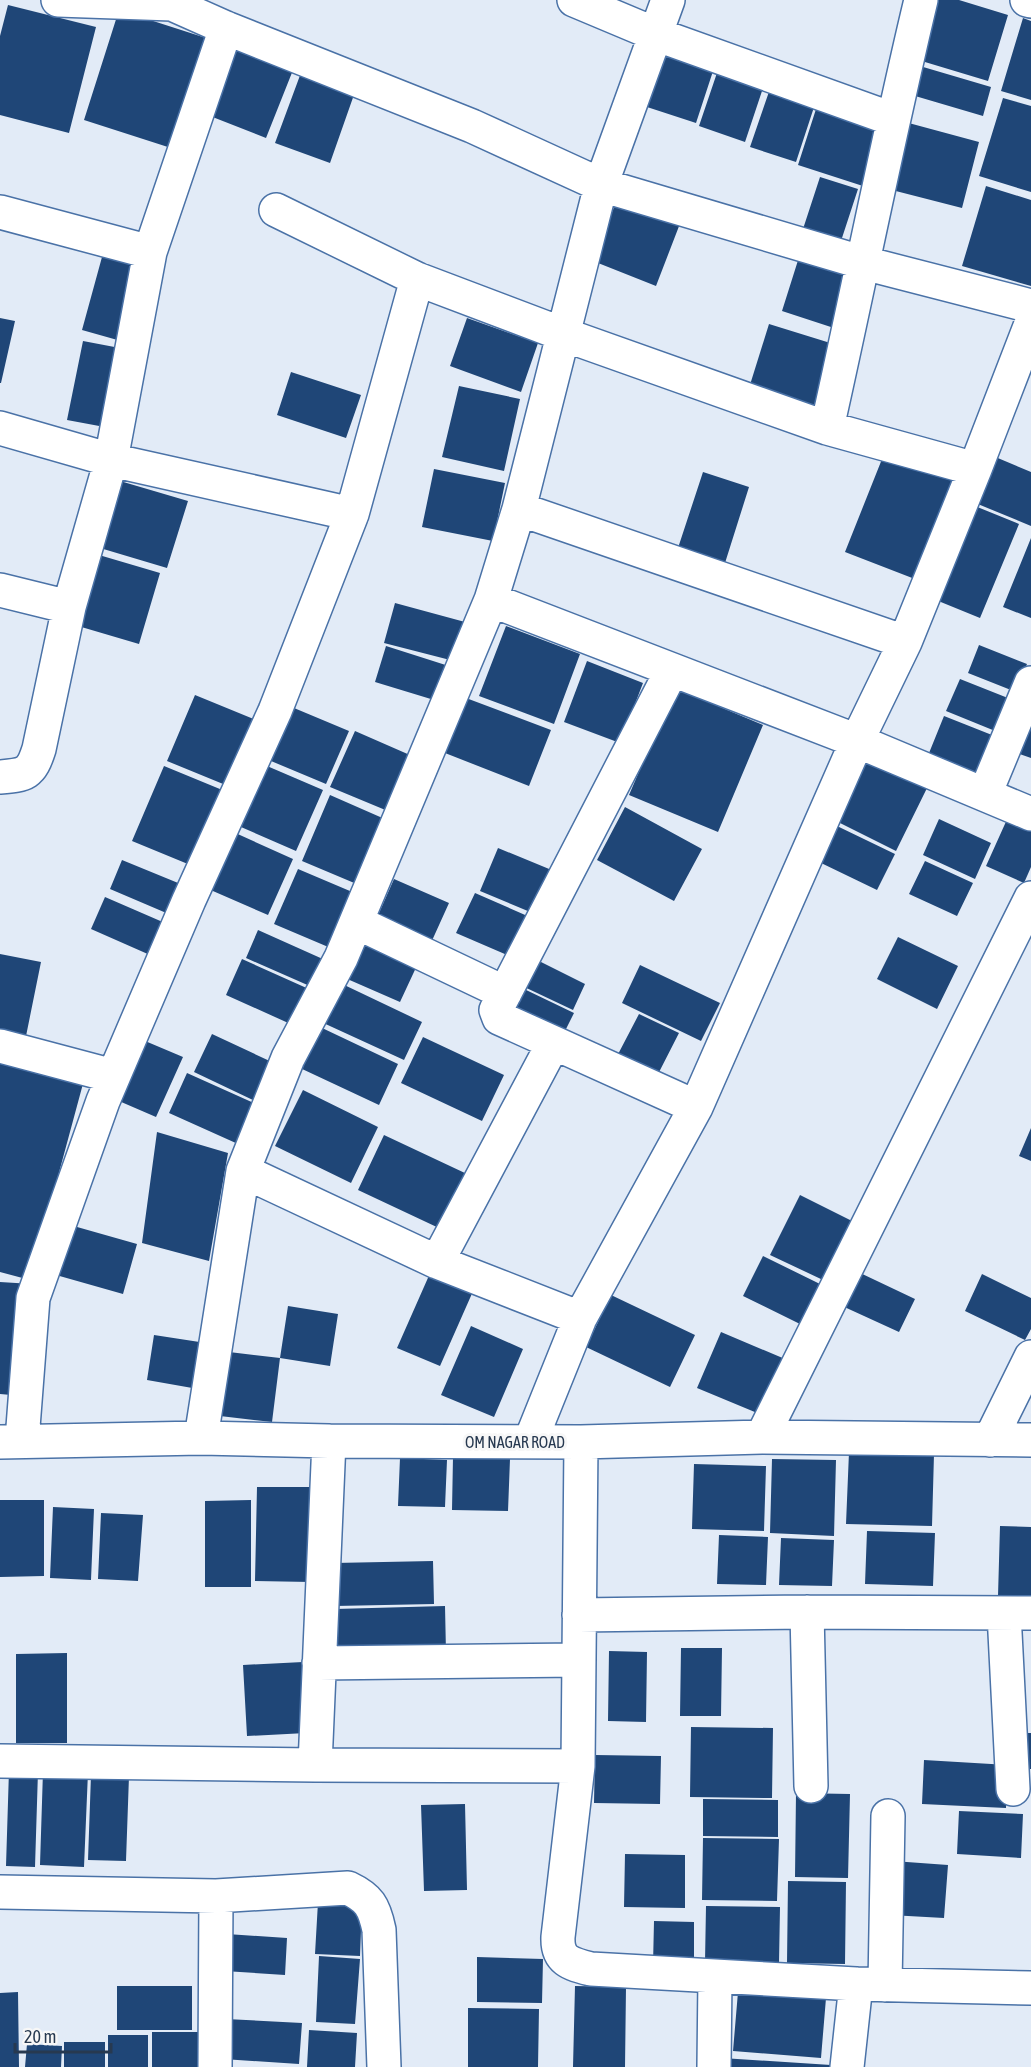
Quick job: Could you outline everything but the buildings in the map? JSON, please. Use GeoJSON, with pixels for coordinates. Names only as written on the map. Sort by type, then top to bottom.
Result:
{"type":"FeatureCollection","features":[{"type":"Feature","properties":{"kind":"street"},"geometry":{"type":"LineString","coordinates":[[58,0],[172,2],[226,28],[472,126],[601,185],[864,263],[1031,306]]}},
{"type":"Feature","properties":{"kind":"street"},"geometry":{"type":"LineString","coordinates":[[574,0],[655,34],[892,119]]}},
{"type":"Feature","properties":{"kind":"street"},"geometry":{"type":"LineString","coordinates":[[201,1438],[243,1171],[288,1058],[341,958],[492,600],[519,509],[565,335],[601,185],[668,0]]}},
{"type":"Feature","properties":{"kind":"street"},"geometry":{"type":"LineString","coordinates":[[827,428],[864,263],[892,119],[921,0]]}},
{"type":"Feature","properties":{"kind":"street"},"geometry":{"type":"LineString","coordinates":[[0,777],[20,775],[29,771],[34,765],[69,607],[111,459],[150,252],[226,28]]}},
{"type":"Feature","properties":{"kind":"street"},"geometry":{"type":"LineString","coordinates":[[276,210],[417,279],[565,335],[827,428],[975,469]]}},
{"type":"Feature","properties":{"kind":"street"},"geometry":{"type":"LineString","coordinates":[[0,212],[150,252]]}},
{"type":"Feature","properties":{"kind":"street"},"geometry":{"type":"LineString","coordinates":[[11,1441],[33,1298],[113,1076],[184,911],[275,711],[352,513],[417,279]]}},
{"type":"Feature","properties":{"kind":"street"},"geometry":{"type":"LineString","coordinates":[[530,1442],[580,1318],[696,1107],[856,741],[905,642],[1031,324]]}},
{"type":"Feature","properties":{"kind":"street"},"geometry":{"type":"LineString","coordinates":[[0,428],[111,459],[352,513]]}},
{"type":"Feature","properties":{"kind":"street"},"geometry":{"type":"LineString","coordinates":[[519,509],[905,642]]}},
{"type":"Feature","properties":{"kind":"street"},"geometry":{"type":"LineString","coordinates":[[0,590],[69,607]]}},
{"type":"Feature","properties":{"kind":"street"},"geometry":{"type":"LineString","coordinates":[[492,600],[856,741],[1031,814]]}},
{"type":"Feature","properties":{"kind":"street"},"geometry":{"type":"LineString","coordinates":[[672,670],[496,1010],[496,1014],[499,1018],[553,1044],[696,1107]]}},
{"type":"Feature","properties":{"kind":"street"},"geometry":{"type":"LineString","coordinates":[[985,794],[1031,683]]}},
{"type":"Feature","properties":{"kind":"street"},"geometry":{"type":"LineString","coordinates":[[762,1437],[1031,898]]}},
{"type":"Feature","properties":{"kind":"street"},"geometry":{"type":"LineString","coordinates":[[356,922],[505,993]]}},
{"type":"Feature","properties":{"kind":"street"},"geometry":{"type":"LineString","coordinates":[[437,1262],[553,1044]]}},
{"type":"Feature","properties":{"kind":"street"},"geometry":{"type":"LineString","coordinates":[[0,1047],[113,1076]]}},
{"type":"Feature","properties":{"kind":"street"},"geometry":{"type":"LineString","coordinates":[[243,1171],[437,1262],[580,1318]]}},
{"type":"Feature","properties":{"kind":"street"},"geometry":{"type":"LineString","coordinates":[[990,1440],[1031,1357]]}},
{"type":"Feature","properties":{"kind":"street","name":"OM NAGAR ROAD"},"geometry":{"type":"LineString","coordinates":[[11,1441],[201,1438],[581,1442],[762,1437],[1031,1440]]}},
{"type":"Feature","properties":{"kind":"street"},"geometry":{"type":"LineString","coordinates":[[315,1765],[329,1441]]}},
{"type":"Feature","properties":{"kind":"street"},"geometry":{"type":"LineString","coordinates":[[581,1442],[578,1766],[557,1947],[561,1954],[568,1962],[591,1969],[871,1985],[1031,1988]]}},
{"type":"Feature","properties":{"kind":"street"},"geometry":{"type":"LineString","coordinates":[[579,1615],[807,1612],[1018,1613],[1013,1789]]}},
{"type":"Feature","properties":{"kind":"street"},"geometry":{"type":"LineString","coordinates":[[807,1612],[811,1786]]}},
{"type":"Feature","properties":{"kind":"street"},"geometry":{"type":"LineString","coordinates":[[319,1663],[579,1660]]}},
{"type":"Feature","properties":{"kind":"street"},"geometry":{"type":"LineString","coordinates":[[0,1761],[578,1766]]}},
{"type":"Feature","properties":{"kind":"street"},"geometry":{"type":"LineString","coordinates":[[847,2067],[871,1985],[888,1816]]}},
{"type":"Feature","properties":{"kind":"street"},"geometry":{"type":"LineString","coordinates":[[0,1892],[216,1896],[348,1888],[364,1896],[376,1913],[379,1930],[384,2067]]}},
{"type":"Feature","properties":{"kind":"street"},"geometry":{"type":"LineString","coordinates":[[215,2067],[216,1896]]}},
{"type":"Feature","properties":{"kind":"street"},"geometry":{"type":"LineString","coordinates":[[714,2067],[715,1976]]}}]}
